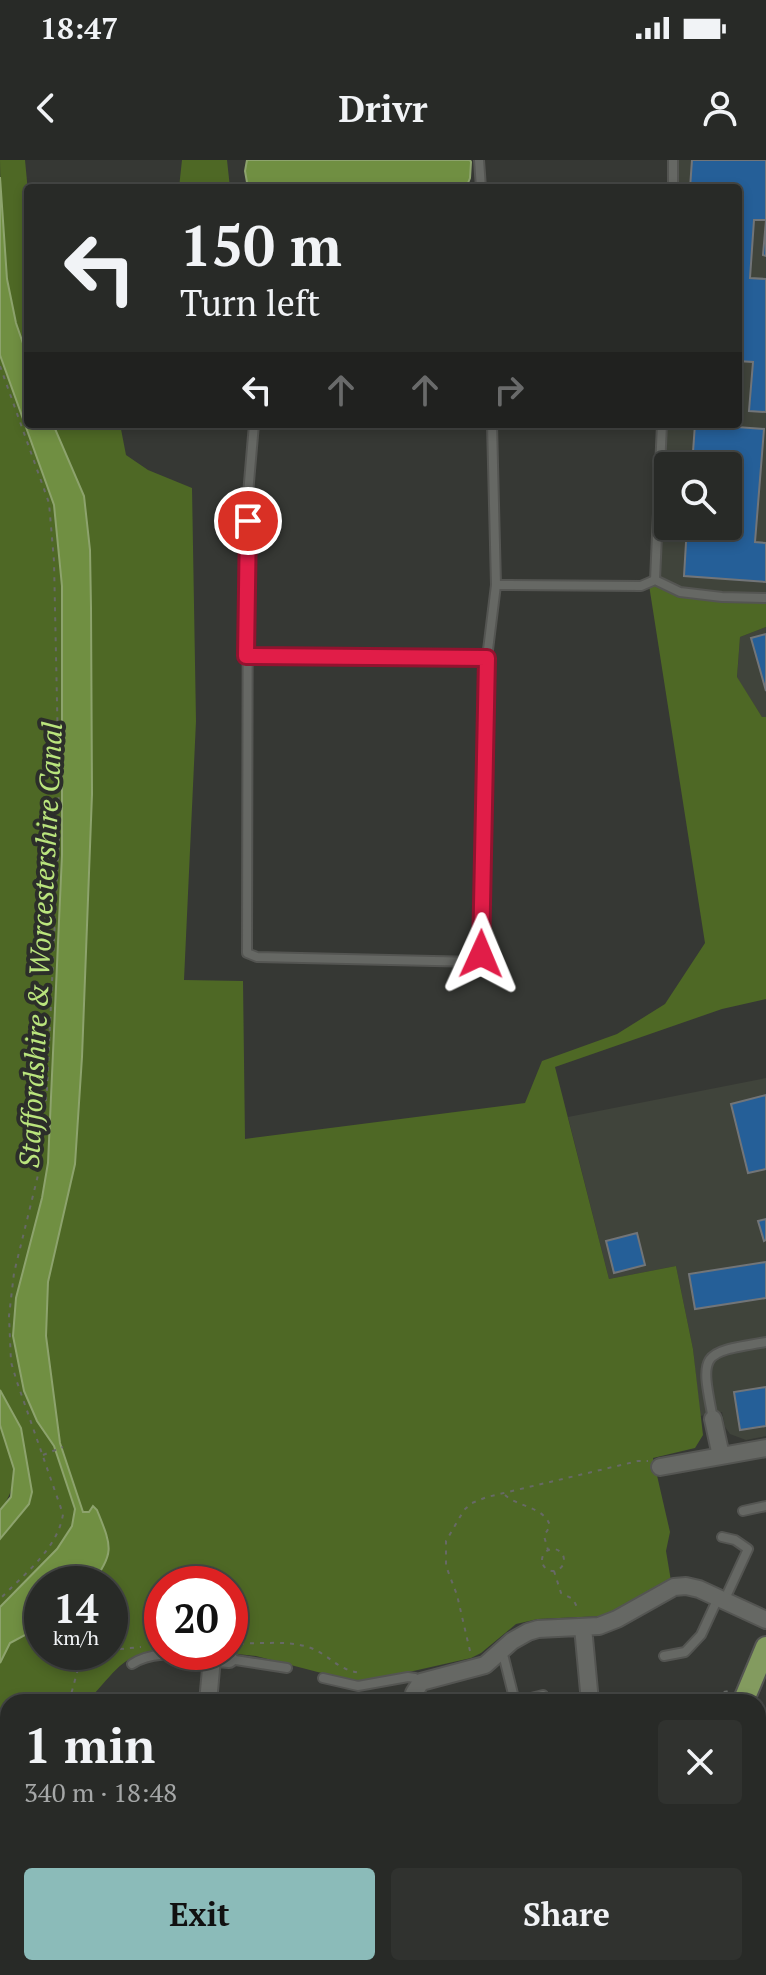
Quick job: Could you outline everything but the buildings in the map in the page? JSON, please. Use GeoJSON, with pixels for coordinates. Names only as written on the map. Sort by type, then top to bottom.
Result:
{"type":"FeatureCollection","features":[{"type":"Feature","properties":{"kind":"main road"},"geometry":{"type":"LineString","coordinates":[[739,1694],[766,1647]]}},
{"type":"Feature","properties":{"kind":"street"},"geometry":{"type":"LineString","coordinates":[[713,1419],[721,1456]]}},
{"type":"Feature","properties":{"kind":"street"},"geometry":{"type":"LineString","coordinates":[[660,1467],[766,1448]]}},
{"type":"Feature","properties":{"kind":"street"},"geometry":{"type":"LineString","coordinates":[[414,1694],[421,1682],[485,1665],[528,1632],[599,1626],[674,1587],[699,1589],[766,1620]]}},
{"type":"Feature","properties":{"kind":"street"},"geometry":{"type":"LineString","coordinates":[[583,1627],[589,1694]]}},
{"type":"Feature","properties":{"kind":"street"},"geometry":{"type":"LineString","coordinates":[[211,1694],[218,1670]]}},
{"type":"Feature","properties":{"kind":"lane"},"geometry":{"type":"LineString","coordinates":[[479,160],[481,184]]}},
{"type":"Feature","properties":{"kind":"lane"},"geometry":{"type":"LineString","coordinates":[[673,160],[673,184]]}},
{"type":"Feature","properties":{"kind":"lane"},"geometry":{"type":"LineString","coordinates":[[254,428],[248,494],[247,953],[257,957],[478,962],[481,954],[487,658],[496,585],[492,428]]}},
{"type":"Feature","properties":{"kind":"lane"},"geometry":{"type":"LineString","coordinates":[[655,580],[662,428]]}},
{"type":"Feature","properties":{"kind":"lane"},"geometry":{"type":"LineString","coordinates":[[496,585],[641,586],[655,580],[680,592],[766,598]]}},
{"type":"Feature","properties":{"kind":"lane"},"geometry":{"type":"LineString","coordinates":[[246,656],[487,658]]}},
{"type":"Feature","properties":{"kind":"lane"},"geometry":{"type":"LineString","coordinates":[[713,1419],[705,1380],[705,1368],[710,1358],[720,1350],[766,1342]]}},
{"type":"Feature","properties":{"kind":"lane"},"geometry":{"type":"LineString","coordinates":[[743,1511],[766,1506]]}},
{"type":"Feature","properties":{"kind":"lane"},"geometry":{"type":"LineString","coordinates":[[664,1656],[685,1652],[701,1635],[739,1571],[748,1549],[735,1540],[722,1537]]}},
{"type":"Feature","properties":{"kind":"lane"},"geometry":{"type":"LineString","coordinates":[[739,1571],[750,1575]]}},
{"type":"Feature","properties":{"kind":"lane"},"geometry":{"type":"LineString","coordinates":[[499,1653],[504,1658],[513,1694]]}},
{"type":"Feature","properties":{"kind":"lane"},"geometry":{"type":"LineString","coordinates":[[132,1664],[144,1658]]}},
{"type":"Feature","properties":{"kind":"lane"},"geometry":{"type":"LineString","coordinates":[[248,1659],[287,1668]]}},
{"type":"Feature","properties":{"kind":"lane"},"geometry":{"type":"LineString","coordinates":[[323,1678],[350,1686],[408,1677],[421,1682]]}},
{"type":"Feature","properties":{"kind":"path"},"geometry":{"type":"LineString","coordinates":[[0,366],[49,503],[54,561],[59,834],[47,1089],[39,1171],[14,1273],[9,1316],[11,1362],[63,1514],[61,1524],[41,1557],[0,1599]]}},
{"type":"Feature","properties":{"kind":"path"},"geometry":{"type":"LineString","coordinates":[[42,1455],[63,1447]]}},
{"type":"Feature","properties":{"kind":"path"},"geometry":{"type":"LineString","coordinates":[[474,1668],[457,1595],[446,1566],[446,1541],[458,1518],[472,1503],[504,1494],[638,1461],[653,1462],[660,1467]]}},
{"type":"Feature","properties":{"kind":"path"},"geometry":{"type":"LineString","coordinates":[[504,1494],[548,1518],[550,1526],[544,1536],[548,1550],[542,1561],[546,1568],[554,1571]]}},
{"type":"Feature","properties":{"kind":"path"},"geometry":{"type":"LineString","coordinates":[[548,1550],[557,1550],[564,1557],[562,1566],[554,1571]]}},
{"type":"Feature","properties":{"kind":"path"},"geometry":{"type":"LineString","coordinates":[[554,1571],[561,1593],[576,1604],[583,1627]]}},
{"type":"Feature","properties":{"kind":"path"},"geometry":{"type":"LineString","coordinates":[[248,1650],[296,1644],[314,1649],[349,1672],[365,1674]]}},
{"type":"Feature","properties":{"kind":"path"},"geometry":{"type":"LineString","coordinates":[[71,1694],[78,1670]]}},
{"type":"Feature","properties":{"kind":"shaded area"},"geometry":{"type":"Polygon","coordinates":[[[0,160],[25,160],[24,346],[8,285],[0,160]]]}},
{"type":"Feature","properties":{"kind":"shaded area"},"geometry":{"type":"Polygon","coordinates":[[[182,160],[227,160],[230,184],[179,184],[182,160]]]}},
{"type":"Feature","properties":{"kind":"shaded area"},"geometry":{"type":"Polygon","coordinates":[[[247,160],[471,162],[468,184],[247,184],[247,160]]]}},
{"type":"Feature","properties":{"kind":"shaded area"},"geometry":{"type":"Polygon","coordinates":[[[673,160],[766,160],[766,598],[680,592],[655,580],[657,540],[742,540],[742,452],[661,452],[662,428],[742,428],[742,184],[673,184],[673,160]]]}},
{"type":"Feature","properties":{"kind":"shaded area"},"geometry":{"type":"Polygon","coordinates":[[[0,177],[7,279],[24,346],[24,422],[0,355],[0,177]]]}},
{"type":"Feature","properties":{"kind":"shaded area"},"geometry":{"type":"Polygon","coordinates":[[[0,355],[54,505],[61,568],[64,715],[62,855],[48,1163],[16,1298],[13,1336],[24,1391],[37,1421],[54,1446],[75,1509],[72,1526],[57,1549],[40,1566],[24,1566],[24,1583],[0,1607],[0,1539],[22,1513],[5,1400],[0,1390],[0,355]]]}},
{"type":"Feature","properties":{"kind":"shaded area"},"geometry":{"type":"Polygon","coordinates":[[[26,428],[55,428],[84,496],[90,550],[92,794],[82,1057],[75,1164],[48,1282],[46,1336],[60,1443],[83,1512],[89,1512],[93,1506],[105,1532],[109,1548],[103,1566],[40,1566],[57,1549],[72,1526],[75,1509],[54,1446],[37,1421],[24,1391],[13,1336],[16,1298],[48,1163],[62,855],[62,586],[54,505],[26,428]]]}},
{"type":"Feature","properties":{"kind":"shaded area"},"geometry":{"type":"Polygon","coordinates":[[[55,428],[121,428],[126,455],[148,470],[192,488],[196,721],[184,980],[243,981],[245,1139],[525,1103],[542,1061],[617,1034],[665,1004],[705,943],[649,585],[655,580],[680,592],[766,598],[766,627],[740,637],[737,677],[762,717],[766,717],[766,999],[722,1009],[555,1067],[609,1279],[676,1266],[693,1349],[703,1435],[695,1448],[653,1458],[670,1532],[666,1551],[671,1581],[603,1616],[538,1619],[516,1624],[471,1658],[360,1683],[248,1655],[248,1566],[144,1566],[144,1652],[128,1660],[128,1566],[103,1566],[108,1548],[97,1510],[83,1512],[60,1443],[46,1336],[48,1282],[75,1164],[92,794],[90,550],[84,496],[55,428]]]}},
{"type":"Feature","properties":{"kind":"shaded area"},"geometry":{"type":"Polygon","coordinates":[[[766,627],[766,717],[762,717],[737,678],[740,637],[766,627]]]}},
{"type":"Feature","properties":{"kind":"shaded area"},"geometry":{"type":"Polygon","coordinates":[[[766,1078],[766,1436],[746,1440],[730,1434],[722,1412],[700,1416],[693,1349],[676,1266],[609,1279],[568,1117],[766,1078]]]}},
{"type":"Feature","properties":{"kind":"shaded area"},"geometry":{"type":"Polygon","coordinates":[[[0,1390],[21,1428],[32,1492],[29,1504],[0,1539],[0,1510],[11,1497],[14,1469],[0,1425],[0,1390]]]}},
{"type":"Feature","properties":{"kind":"shaded area"},"geometry":{"type":"Polygon","coordinates":[[[0,1425],[10,1446],[14,1468],[11,1490],[0,1510],[0,1425]]]}},
{"type":"Feature","properties":{"kind":"shaded area"},"geometry":{"type":"Polygon","coordinates":[[[24,1583],[24,1636],[10,1643],[0,1663],[0,1607],[24,1583]]]}},
{"type":"Feature","properties":{"kind":"shaded area"},"geometry":{"type":"Polygon","coordinates":[[[24,1636],[24,1670],[116,1670],[94,1694],[0,1694],[0,1663],[10,1643],[24,1636]]]}},
{"type":"Feature","properties":{"kind":"route"},"geometry":{"type":"LineString","coordinates":[[248,521],[246,656],[487,658],[481,954]]}},
{"type":"Feature","properties":{"kind":"water label","name":"Staffordshire & Worcestershire Canal"},"geometry":{"type":"Point","coordinates":[40,945]}}]}
